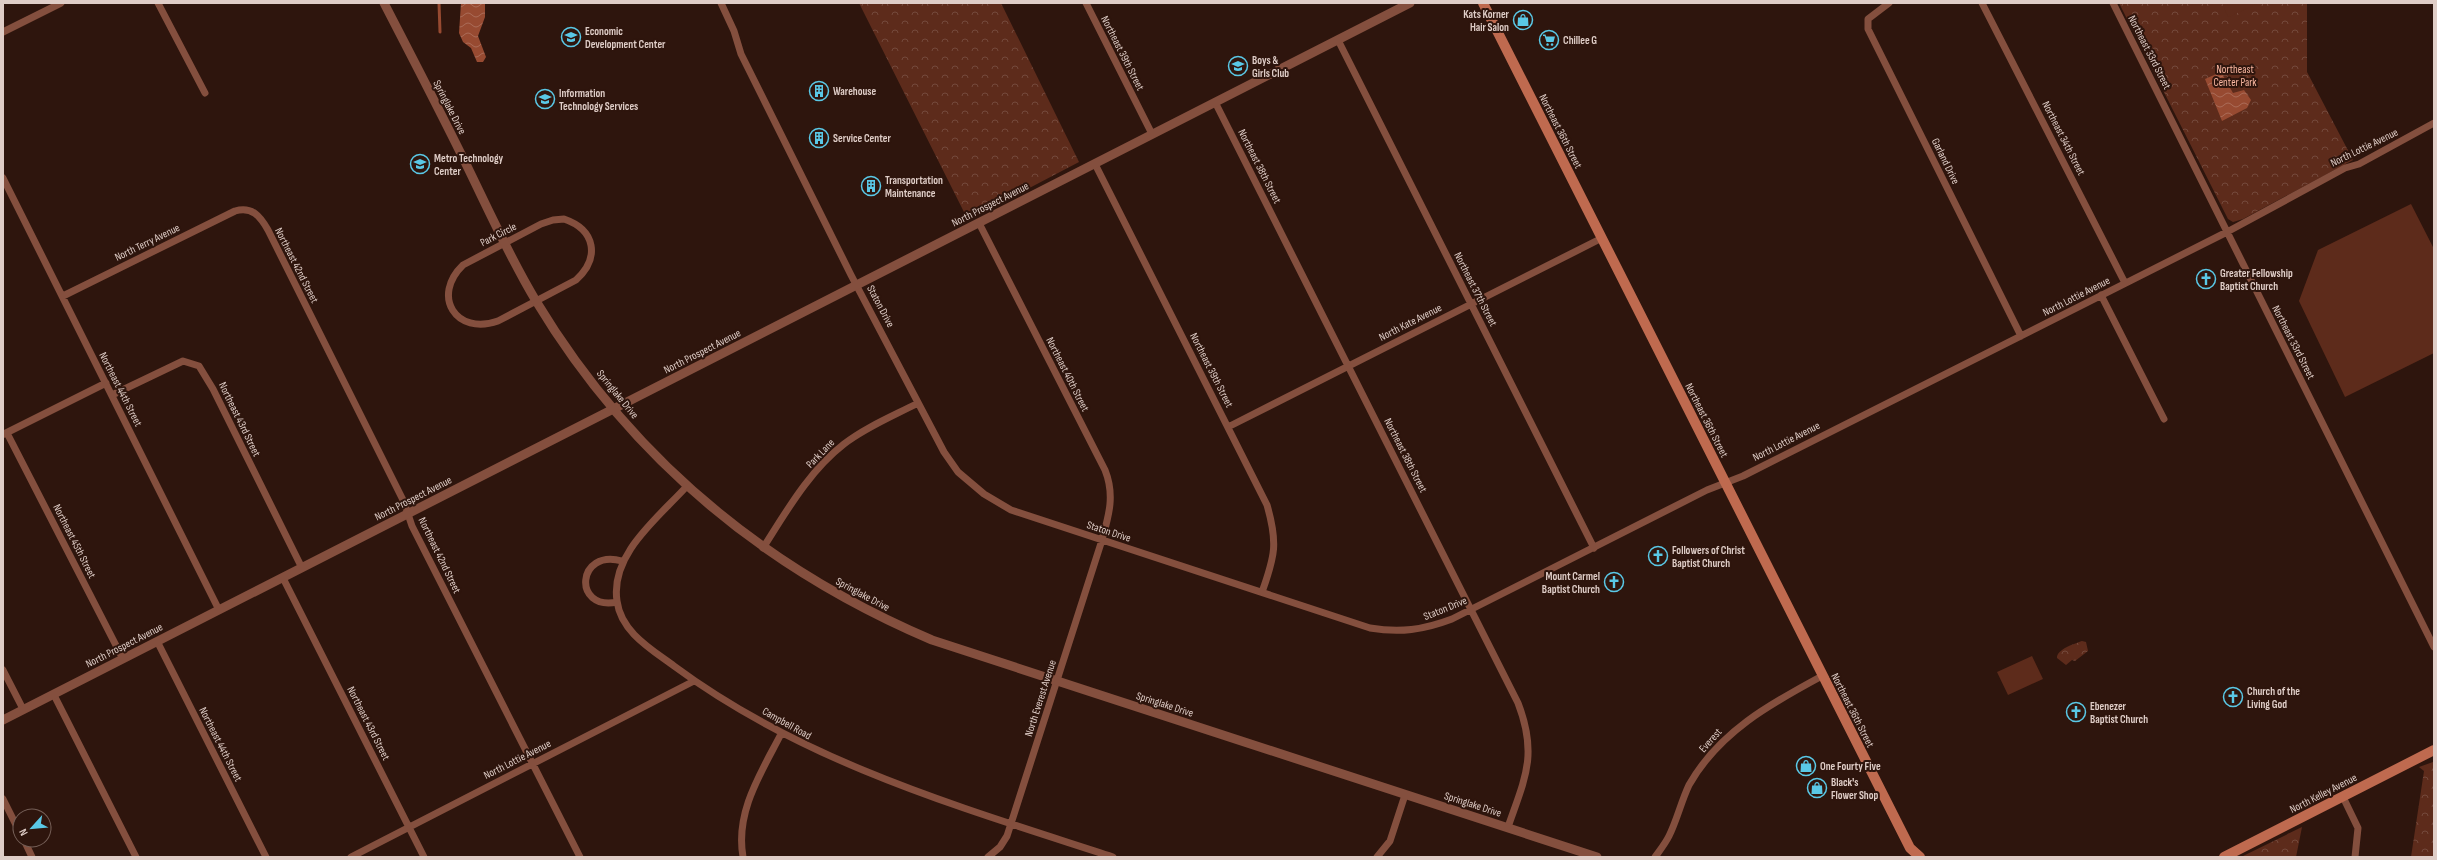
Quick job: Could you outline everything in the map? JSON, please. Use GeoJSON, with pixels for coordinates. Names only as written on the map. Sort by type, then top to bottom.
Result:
{"type":"FeatureCollection","features":[{"type":"Feature","properties":{"kind":"main road","name":"Northeast 36th Street"},"geometry":{"type":"LineString","coordinates":[[1483,3],[1822,676],[1909,853],[1920,857]]}},
{"type":"Feature","properties":{"kind":"main road","name":"North Kelley Avenue"},"geometry":{"type":"LineString","coordinates":[[2224,857],[2434,750]]}},
{"type":"Feature","properties":{"kind":"street"},"geometry":{"type":"LineString","coordinates":[[3,32],[61,3]]}},
{"type":"Feature","properties":{"kind":"street"},"geometry":{"type":"LineString","coordinates":[[158,3],[205,93]]}},
{"type":"Feature","properties":{"kind":"street","name":"Springlake Drive"},"geometry":{"type":"LineString","coordinates":[[384,3],[505,243],[536,301],[558,336],[614,410],[645,445],[686,486],[763,548],[832,591],[904,628],[960,650],[1597,857]]}},
{"type":"Feature","properties":{"kind":"street","name":"Staton Drive"},"geometry":{"type":"LineString","coordinates":[[721,3],[732,25],[741,54],[918,403],[950,462],[984,494],[1012,510],[1370,628],[1388,631],[1425,629],[1471,610],[1725,483]]}},
{"type":"Feature","properties":{"kind":"street","name":"Northeast 39th Street"},"geometry":{"type":"LineString","coordinates":[[1086,3],[1152,134]]}},
{"type":"Feature","properties":{"kind":"street","name":"North Prospect Avenue"},"geometry":{"type":"LineString","coordinates":[[3,720],[614,410],[1410,3]]}},
{"type":"Feature","properties":{"kind":"street","name":"Garland Drive"},"geometry":{"type":"LineString","coordinates":[[1889,3],[1868,19],[1868,29],[2021,336]]}},
{"type":"Feature","properties":{"kind":"street","name":"Northeast 34th Street"},"geometry":{"type":"LineString","coordinates":[[1982,3],[2125,283]]}},
{"type":"Feature","properties":{"kind":"street","name":"Northeast 33rd Street"},"geometry":{"type":"LineString","coordinates":[[2113,3],[2434,647]]}},
{"type":"Feature","properties":{"kind":"street","name":"Northeast 37th Street"},"geometry":{"type":"LineString","coordinates":[[1338,40],[1594,548]]}},
{"type":"Feature","properties":{"kind":"street","name":"Northeast 38th Street"},"geometry":{"type":"LineString","coordinates":[[1215,102],[1518,703],[1527,727],[1530,752],[1526,774],[1508,828]]}},
{"type":"Feature","properties":{"kind":"street","name":"North Lottie Avenue"},"geometry":{"type":"LineString","coordinates":[[1725,483],[2227,232],[2344,168],[2359,164],[2434,123]]}},
{"type":"Feature","properties":{"kind":"street","name":"Northeast 39th Street"},"geometry":{"type":"LineString","coordinates":[[1095,164],[1267,505],[1273,526],[1275,548],[1272,564],[1262,592]]}},
{"type":"Feature","properties":{"kind":"street","name":"Northeast 44th Street"},"geometry":{"type":"LineString","coordinates":[[3,178],[219,610]]}},
{"type":"Feature","properties":{"kind":"street","name":"North Terry Avenue"},"geometry":{"type":"LineString","coordinates":[[63,296],[242,209]]}},
{"type":"Feature","properties":{"kind":"street","name":"Northeast 42nd Street"},"geometry":{"type":"LineString","coordinates":[[242,209],[255,212],[268,230],[408,514],[412,526],[580,857]]}},
{"type":"Feature","properties":{"kind":"street","name":"Park Circle"},"geometry":{"type":"LineString","coordinates":[[564,219],[575,223],[590,240],[592,250],[586,271],[576,280],[536,301],[486,325],[472,325],[460,319],[452,309],[447,297],[448,284],[454,274],[463,265],[541,224],[553,220],[564,219]]}},
{"type":"Feature","properties":{"kind":"street","name":"Northeast 40th Street"},"geometry":{"type":"LineString","coordinates":[[979,223],[1105,470],[1112,500],[1102,540]]}},
{"type":"Feature","properties":{"kind":"street","name":"North Kate Avenue"},"geometry":{"type":"LineString","coordinates":[[1228,427],[1348,365],[1602,238]]}},
{"type":"Feature","properties":{"kind":"street"},"geometry":{"type":"LineString","coordinates":[[2101,295],[2164,419]]}},
{"type":"Feature","properties":{"kind":"street","name":"Northeast 43rd Street"},"geometry":{"type":"LineString","coordinates":[[112,395],[183,361],[199,366],[213,390],[302,568]]}},
{"type":"Feature","properties":{"kind":"street"},"geometry":{"type":"LineString","coordinates":[[5,434],[106,383]]}},
{"type":"Feature","properties":{"kind":"street","name":"Park Lane"},"geometry":{"type":"LineString","coordinates":[[763,548],[810,478],[843,445],[867,429],[918,403]]}},
{"type":"Feature","properties":{"kind":"street","name":"Northeast 45th Street"},"geometry":{"type":"LineString","coordinates":[[5,434],[123,659]]}},
{"type":"Feature","properties":{"kind":"street","name":"Campbell Road"},"geometry":{"type":"LineString","coordinates":[[686,486],[627,552],[622,561],[618,577],[617,602],[629,629],[642,643],[694,681],[781,734],[880,779],[1010,824],[1113,857]]}},
{"type":"Feature","properties":{"kind":"street","name":"North Everest Avenue"},"geometry":{"type":"LineString","coordinates":[[988,857],[1000,847],[1006,836],[1102,540]]}},
{"type":"Feature","properties":{"kind":"street"},"geometry":{"type":"LineString","coordinates":[[617,602],[607,604],[593,598],[589,593],[585,580],[587,572],[598,562],[610,559],[622,561]]}},
{"type":"Feature","properties":{"kind":"street","name":"Northeast 43rd Street"},"geometry":{"type":"LineString","coordinates":[[283,578],[424,857]]}},
{"type":"Feature","properties":{"kind":"street","name":"Northeast 44th Street"},"geometry":{"type":"LineString","coordinates":[[157,642],[266,857]]}},
{"type":"Feature","properties":{"kind":"street"},"geometry":{"type":"LineString","coordinates":[[3,670],[23,710]]}},
{"type":"Feature","properties":{"kind":"street","name":"Everest"},"geometry":{"type":"LineString","coordinates":[[1655,857],[1669,836],[1690,784],[1732,732],[1764,708],[1822,676]]}},
{"type":"Feature","properties":{"kind":"street","name":"North Lottie Avenue"},"geometry":{"type":"LineString","coordinates":[[351,857],[694,681]]}},
{"type":"Feature","properties":{"kind":"street"},"geometry":{"type":"LineString","coordinates":[[54,695],[136,857]]}},
{"type":"Feature","properties":{"kind":"street"},"geometry":{"type":"LineString","coordinates":[[743,857],[743,817],[754,788],[781,734]]}},
{"type":"Feature","properties":{"kind":"street"},"geometry":{"type":"LineString","coordinates":[[1377,857],[1390,841],[1405,795]]}},
{"type":"Feature","properties":{"kind":"street"},"geometry":{"type":"LineString","coordinates":[[2343,797],[2358,828],[2355,857]]}},
{"type":"Feature","properties":{"kind":"street"},"geometry":{"type":"LineString","coordinates":[[3,799],[12,817]]}},
{"type":"Feature","properties":{"kind":"green space"},"geometry":{"type":"Polygon","coordinates":[[[859,3],[1001,3],[1079,162],[968,220],[859,3]]]}},
{"type":"Feature","properties":{"kind":"green space","name":"Northeast Center Park"},"geometry":{"type":"Polygon","coordinates":[[[2119,3],[2307,3],[2307,72],[2353,160],[2243,219],[2233,222],[2228,219],[2119,3]]]}},
{"type":"Feature","properties":{"kind":"green space"},"geometry":{"type":"Polygon","coordinates":[[[2222,3],[2259,3],[2228,17],[2222,3]]]}},
{"type":"Feature","properties":{"kind":"green space"},"geometry":{"type":"Polygon","coordinates":[[[2411,204],[2434,249],[2434,353],[2345,397],[2299,301],[2318,250],[2411,204]]]}},
{"type":"Feature","properties":{"kind":"green space"},"geometry":{"type":"Polygon","coordinates":[[[2082,641],[2086,642],[2088,651],[2075,661],[2072,660],[2066,665],[2057,658],[2063,649],[2082,641]]]}},
{"type":"Feature","properties":{"kind":"green space"},"geometry":{"type":"Polygon","coordinates":[[[2032,656],[2043,679],[2008,695],[1997,672],[2032,656]]]}},
{"type":"Feature","properties":{"kind":"green space"},"geometry":{"type":"Polygon","coordinates":[[[2433,762],[2434,857],[2411,857],[2424,771],[2419,767],[2433,762]]]}},
{"type":"Feature","properties":{"kind":"green space"},"geometry":{"type":"Polygon","coordinates":[[[2302,827],[2296,857],[2241,857],[2302,827]]]}},
{"type":"Feature","properties":{"kind":"water"},"geometry":{"type":"Polygon","coordinates":[[[461,3],[485,3],[485,17],[478,36],[486,57],[483,62],[477,62],[471,48],[463,42],[459,33],[461,3]]]}},
{"type":"Feature","properties":{"kind":"water"},"geometry":{"type":"Polygon","coordinates":[[[2221,72],[2233,93],[2244,90],[2251,100],[2247,108],[2222,121],[2205,79],[2221,72]]]}},
{"type":"Feature","properties":{"kind":"waterway"},"geometry":{"type":"LineString","coordinates":[[439,3],[440,32]]}},
{"type":"Feature","properties":{"kind":"place","name":"Kats Korner Hair Salon"},"geometry":{"type":"Point","coordinates":[1523,20]}},
{"type":"Feature","properties":{"kind":"place","name":"Economic Development Center"},"geometry":{"type":"Point","coordinates":[571,37]}},
{"type":"Feature","properties":{"kind":"place","name":"Chillee G"},"geometry":{"type":"Point","coordinates":[1549,40]}},
{"type":"Feature","properties":{"kind":"place","name":"Boys & Girls Club"},"geometry":{"type":"Point","coordinates":[1238,66]}},
{"type":"Feature","properties":{"kind":"place","name":"Warehouse"},"geometry":{"type":"Point","coordinates":[819,91]}},
{"type":"Feature","properties":{"kind":"place","name":"Information Technology Services"},"geometry":{"type":"Point","coordinates":[545,99]}},
{"type":"Feature","properties":{"kind":"place","name":"Service Center"},"geometry":{"type":"Point","coordinates":[819,138]}},
{"type":"Feature","properties":{"kind":"place","name":"Metro Technology Center"},"geometry":{"type":"Point","coordinates":[420,164]}},
{"type":"Feature","properties":{"kind":"place","name":"Transportation Maintenance"},"geometry":{"type":"Point","coordinates":[871,186]}},
{"type":"Feature","properties":{"kind":"place","name":"Greater Fellowship Baptist Church"},"geometry":{"type":"Point","coordinates":[2206,279]}},
{"type":"Feature","properties":{"kind":"place","name":"Followers of Christ Baptist Church"},"geometry":{"type":"Point","coordinates":[1658,556]}},
{"type":"Feature","properties":{"kind":"place","name":"Mount Carmel Baptist Church"},"geometry":{"type":"Point","coordinates":[1614,582]}},
{"type":"Feature","properties":{"kind":"place","name":"Church of the Living God"},"geometry":{"type":"Point","coordinates":[2233,697]}},
{"type":"Feature","properties":{"kind":"place","name":"Ebenezer Baptist Church"},"geometry":{"type":"Point","coordinates":[2076,712]}},
{"type":"Feature","properties":{"kind":"place","name":"One Fourty Five"},"geometry":{"type":"Point","coordinates":[1806,766]}},
{"type":"Feature","properties":{"kind":"place","name":"Black's Flower Shop"},"geometry":{"type":"Point","coordinates":[1817,788]}}]}
